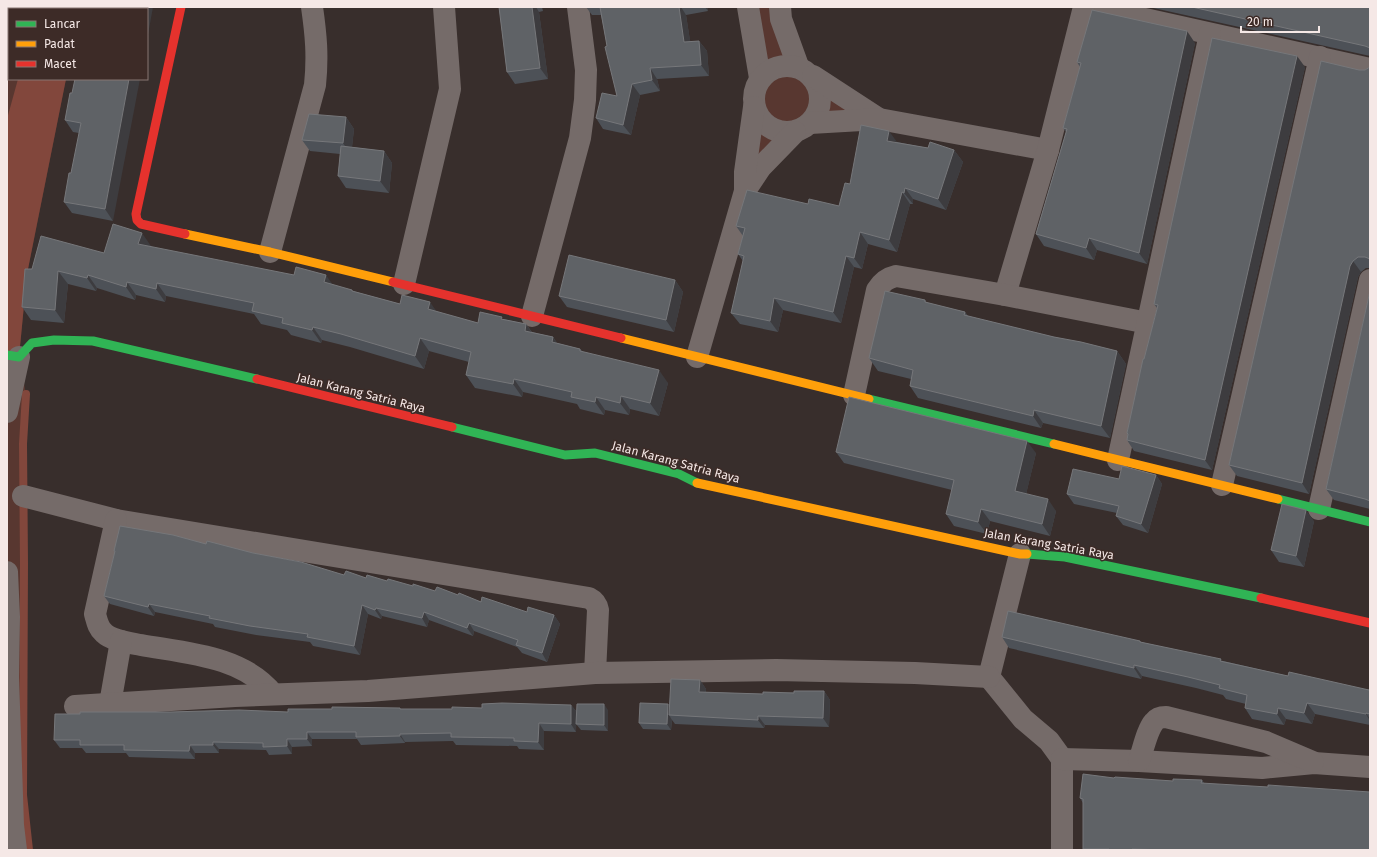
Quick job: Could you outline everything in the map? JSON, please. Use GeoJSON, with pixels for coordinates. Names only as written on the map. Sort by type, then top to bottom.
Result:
{"type":"FeatureCollection","features":[{"type":"Feature","properties":{"kind":"street"},"geometry":{"type":"LineString","coordinates":[[181,7],[136,214],[137,220],[141,224],[270,252],[404,284],[1370,522]]}},
{"type":"Feature","properties":{"kind":"street"},"geometry":{"type":"LineString","coordinates":[[270,252],[314,85],[317,63],[317,44],[312,7]]}},
{"type":"Feature","properties":{"kind":"street"},"geometry":{"type":"LineString","coordinates":[[404,284],[450,89],[444,7]]}},
{"type":"Feature","properties":{"kind":"street"},"geometry":{"type":"LineString","coordinates":[[532,316],[580,138],[585,100],[586,70],[578,7]]}},
{"type":"Feature","properties":{"kind":"street"},"geometry":{"type":"LineString","coordinates":[[748,7],[760,78]]}},
{"type":"Feature","properties":{"kind":"street"},"geometry":{"type":"LineString","coordinates":[[745,191],[761,167],[820,109],[820,92],[805,71],[781,19],[780,7]]}},
{"type":"Feature","properties":{"kind":"street"},"geometry":{"type":"LineString","coordinates":[[1005,295],[1048,150],[1084,7]]}},
{"type":"Feature","properties":{"kind":"street"},"geometry":{"type":"LineString","coordinates":[[1091,7],[1370,69]]}},
{"type":"Feature","properties":{"kind":"street"},"geometry":{"type":"LineString","coordinates":[[1118,460],[1210,34]]}},
{"type":"Feature","properties":{"kind":"street"},"geometry":{"type":"LineString","coordinates":[[1222,485],[1320,58]]}},
{"type":"Feature","properties":{"kind":"street"},"geometry":{"type":"LineString","coordinates":[[697,356],[745,191],[745,172],[754,107],[754,92],[760,78],[777,66],[805,71],[879,119]]}},
{"type":"Feature","properties":{"kind":"street"},"geometry":{"type":"LineString","coordinates":[[754,107],[763,122],[778,131],[879,119],[1048,150]]}},
{"type":"Feature","properties":{"kind":"street"},"geometry":{"type":"LineString","coordinates":[[854,395],[877,290],[888,278],[896,276],[1005,295],[1148,323]]}},
{"type":"Feature","properties":{"kind":"street"},"geometry":{"type":"LineString","coordinates":[[1319,509],[1370,280]]}},
{"type":"Feature","properties":{"kind":"street","name":"Jalan Karang Satria Raya"},"geometry":{"type":"LineString","coordinates":[[13,356],[32,343],[54,340],[93,342],[178,360],[565,455],[595,453],[679,474],[696,483],[1020,554],[1065,557],[1216,588],[1370,623]]}},
{"type":"Feature","properties":{"kind":"street"},"geometry":{"type":"LineString","coordinates":[[7,412],[13,356]]}},
{"type":"Feature","properties":{"kind":"street"},"geometry":{"type":"LineString","coordinates":[[23,496],[116,520],[589,598],[594,600],[597,604],[598,610],[595,673]]}},
{"type":"Feature","properties":{"kind":"street"},"geometry":{"type":"LineString","coordinates":[[116,520],[95,614],[97,624],[104,634],[121,641],[219,659],[256,677],[265,684],[273,694]]}},
{"type":"Feature","properties":{"kind":"street"},"geometry":{"type":"LineString","coordinates":[[989,677],[1020,554]]}},
{"type":"Feature","properties":{"kind":"street"},"geometry":{"type":"LineString","coordinates":[[7,572],[9,617],[8,677],[13,825],[16,850]]}},
{"type":"Feature","properties":{"kind":"street"},"geometry":{"type":"LineString","coordinates":[[110,704],[121,641]]}},
{"type":"Feature","properties":{"kind":"street"},"geometry":{"type":"LineString","coordinates":[[75,706],[273,694],[368,691],[595,673],[776,670],[915,673],[989,677],[1023,719],[1049,741],[1062,759],[1062,850]]}},
{"type":"Feature","properties":{"kind":"street"},"geometry":{"type":"LineString","coordinates":[[1140,761],[1151,727],[1155,720],[1166,718],[1266,742],[1314,763]]}},
{"type":"Feature","properties":{"kind":"street"},"geometry":{"type":"LineString","coordinates":[[1062,759],[1140,761],[1262,768],[1314,763],[1370,767]]}},
{"type":"Feature","properties":{"kind":"shaded area"},"geometry":{"type":"Polygon","coordinates":[[[7,7],[81,7],[8,8],[8,80],[66,80],[27,274],[19,357],[26,394],[23,444],[23,794],[29,850],[16,850],[7,572],[7,7]]]}},
{"type":"Feature","properties":{"kind":"shaded area"},"geometry":{"type":"Polygon","coordinates":[[[35,7],[81,7],[81,8],[35,7]]]}},
{"type":"Feature","properties":{"kind":"shaded area"},"geometry":{"type":"Polygon","coordinates":[[[747,7],[780,7],[798,66],[879,119],[810,123],[745,172],[754,107],[754,92],[760,78],[747,7]]]}},
{"type":"Feature","properties":{"kind":"shaded area"},"geometry":{"type":"Polygon","coordinates":[[[18,80],[66,80],[27,274],[19,357],[7,412],[7,119],[18,80]]]}},
{"type":"Feature","properties":{"kind":"building"},"geometry":{"type":"Polygon","coordinates":[[[75,7],[143,7],[142,8],[75,7]]]}},
{"type":"Feature","properties":{"kind":"building"},"geometry":{"type":"Polygon","coordinates":[[[499,7],[532,7],[540,68],[507,72],[499,7]]]}},
{"type":"Feature","properties":{"kind":"building"},"geometry":{"type":"Polygon","coordinates":[[[600,7],[679,7],[684,42],[699,41],[701,65],[650,68],[652,80],[632,84],[623,125],[596,118],[602,93],[617,96],[605,47],[607,46],[600,7]]]}},
{"type":"Feature","properties":{"kind":"building"},"geometry":{"type":"Polygon","coordinates":[[[1192,7],[1370,7],[1370,48],[1365,46],[1192,7]]]}},
{"type":"Feature","properties":{"kind":"building"},"geometry":{"type":"Polygon","coordinates":[[[1092,10],[1187,31],[1139,253],[1089,238],[1086,248],[1036,234],[1067,129],[1063,128],[1081,63],[1077,62],[1092,10]]]}},
{"type":"Feature","properties":{"kind":"building"},"geometry":{"type":"Polygon","coordinates":[[[1212,38],[1297,56],[1205,460],[1127,440],[1127,433],[1143,359],[1158,305],[1154,304],[1212,38]]]}},
{"type":"Feature","properties":{"kind":"building"},"geometry":{"type":"Polygon","coordinates":[[[1321,61],[1359,70],[1365,70],[1370,67],[1370,259],[1358,257],[1350,266],[1302,483],[1229,465],[1321,61]]]}},
{"type":"Feature","properties":{"kind":"building"},"geometry":{"type":"Polygon","coordinates":[[[75,80],[129,80],[105,209],[64,202],[69,173],[71,173],[81,123],[65,120],[70,93],[72,93],[75,80]]]}},
{"type":"Feature","properties":{"kind":"building"},"geometry":{"type":"Polygon","coordinates":[[[309,114],[346,117],[343,143],[302,140],[309,114]]]}},
{"type":"Feature","properties":{"kind":"building"},"geometry":{"type":"Polygon","coordinates":[[[861,125],[889,131],[887,141],[928,148],[930,142],[954,150],[938,199],[905,188],[904,193],[902,192],[889,240],[860,232],[854,258],[846,256],[833,312],[774,298],[770,321],[731,313],[744,256],[738,254],[745,228],[736,226],[747,190],[808,204],[809,199],[839,206],[845,183],[850,184],[861,125]]]}},
{"type":"Feature","properties":{"kind":"building"},"geometry":{"type":"Polygon","coordinates":[[[341,146],[384,151],[380,181],[338,176],[341,146]]]}},
{"type":"Feature","properties":{"kind":"building"},"geometry":{"type":"Polygon","coordinates":[[[113,224],[142,233],[138,244],[294,275],[296,267],[326,275],[324,282],[400,304],[402,295],[430,302],[428,309],[478,323],[480,312],[502,317],[501,319],[526,324],[525,331],[553,337],[552,342],[580,349],[580,351],[659,370],[650,403],[621,396],[620,403],[596,397],[595,402],[571,397],[572,392],[514,379],[513,384],[466,375],[471,352],[420,338],[415,356],[313,327],[312,330],[282,323],[283,318],[252,311],[254,303],[157,283],[156,289],[127,282],[126,287],[88,275],[87,278],[58,271],[55,310],[22,307],[25,269],[32,269],[41,236],[104,253],[113,224]]]}},
{"type":"Feature","properties":{"kind":"building"},"geometry":{"type":"Polygon","coordinates":[[[569,255],[675,280],[666,320],[559,296],[569,255]]]}},
{"type":"Feature","properties":{"kind":"building"},"geometry":{"type":"Polygon","coordinates":[[[885,291],[925,300],[925,302],[965,312],[964,315],[1117,351],[1101,426],[1034,410],[1033,416],[910,386],[913,370],[869,358],[885,291]]]}},
{"type":"Feature","properties":{"kind":"building"},"geometry":{"type":"Polygon","coordinates":[[[1370,291],[1370,501],[1326,489],[1370,291]]]}},
{"type":"Feature","properties":{"kind":"building"},"geometry":{"type":"Polygon","coordinates":[[[849,397],[1027,441],[1015,491],[1048,499],[1042,524],[981,509],[978,522],[946,514],[954,480],[836,452],[849,397]]]}},
{"type":"Feature","properties":{"kind":"building"},"geometry":{"type":"Polygon","coordinates":[[[1122,466],[1156,475],[1141,524],[1116,516],[1119,506],[1067,494],[1073,469],[1119,479],[1122,466]]]}},
{"type":"Feature","properties":{"kind":"building"},"geometry":{"type":"Polygon","coordinates":[[[1282,504],[1306,510],[1296,556],[1271,550],[1282,504]]]}},
{"type":"Feature","properties":{"kind":"building"},"geometry":{"type":"Polygon","coordinates":[[[120,526],[173,535],[206,544],[207,541],[253,553],[301,562],[344,575],[346,571],[366,578],[367,575],[387,581],[388,579],[413,586],[413,584],[435,591],[437,587],[458,595],[459,593],[481,602],[482,597],[527,612],[528,607],[554,615],[542,653],[516,645],[518,640],[469,623],[467,628],[424,612],[422,618],[376,608],[375,610],[362,605],[354,646],[307,637],[308,634],[250,626],[209,618],[210,616],[149,604],[148,607],[104,596],[120,526]]]}},
{"type":"Feature","properties":{"kind":"building"},"geometry":{"type":"Polygon","coordinates":[[[1008,611],[1140,642],[1221,659],[1220,661],[1288,676],[1289,672],[1369,690],[1370,688],[1370,714],[1307,703],[1304,713],[1278,708],[1277,714],[1245,708],[1247,695],[1219,688],[1220,685],[1134,665],[1134,668],[1002,637],[1008,611]]]}},
{"type":"Feature","properties":{"kind":"building"},"geometry":{"type":"Polygon","coordinates":[[[671,679],[700,680],[699,692],[763,694],[763,692],[794,693],[794,691],[824,691],[823,718],[758,716],[758,720],[669,715],[671,679]]]}},
{"type":"Feature","properties":{"kind":"building"},"geometry":{"type":"Polygon","coordinates":[[[502,703],[571,705],[571,724],[539,723],[538,742],[514,741],[514,738],[451,737],[451,733],[356,737],[356,732],[307,732],[307,739],[287,739],[287,746],[263,747],[263,743],[213,742],[213,745],[190,745],[189,751],[124,750],[124,745],[80,745],[80,740],[54,740],[55,714],[80,714],[80,712],[239,710],[288,712],[288,709],[332,709],[332,707],[452,709],[452,707],[482,708],[482,704],[502,703]]]}},
{"type":"Feature","properties":{"kind":"building"},"geometry":{"type":"Polygon","coordinates":[[[640,703],[668,704],[667,724],[639,723],[640,703]]]}},
{"type":"Feature","properties":{"kind":"building"},"geometry":{"type":"Polygon","coordinates":[[[577,704],[604,704],[604,725],[576,724],[577,704]]]}},
{"type":"Feature","properties":{"kind":"building"},"geometry":{"type":"Polygon","coordinates":[[[1083,774],[1114,778],[1173,781],[1173,779],[1202,780],[1201,783],[1268,787],[1268,785],[1370,792],[1370,850],[1083,849],[1083,799],[1080,798],[1083,774]]]}},
{"type":"Feature","properties":{"kind":"waterway"},"geometry":{"type":"LineString","coordinates":[[26,394],[23,444],[23,795],[29,850]]}},
{"type":"Feature","properties":{"kind":"traffic: fast"},"geometry":{"type":"LineString","coordinates":[[7,355],[19,357],[32,343],[54,340],[93,341],[257,379]]}},
{"type":"Feature","properties":{"kind":"traffic: fast"},"geometry":{"type":"LineString","coordinates":[[869,399],[1054,444]]}},
{"type":"Feature","properties":{"kind":"traffic: fast"},"geometry":{"type":"LineString","coordinates":[[452,427],[565,455],[595,453],[679,474],[697,483]]}},
{"type":"Feature","properties":{"kind":"traffic: fast"},"geometry":{"type":"LineString","coordinates":[[1278,499],[1370,522]]}},
{"type":"Feature","properties":{"kind":"traffic: fast"},"geometry":{"type":"LineString","coordinates":[[1027,554],[1065,557],[1261,598]]}},
{"type":"Feature","properties":{"kind":"traffic: slow"},"geometry":{"type":"LineString","coordinates":[[185,234],[270,252],[393,282]]}},
{"type":"Feature","properties":{"kind":"traffic: slow"},"geometry":{"type":"LineString","coordinates":[[621,338],[869,399]]}},
{"type":"Feature","properties":{"kind":"traffic: slow"},"geometry":{"type":"LineString","coordinates":[[1054,444],[1278,499]]}},
{"type":"Feature","properties":{"kind":"traffic: slow"},"geometry":{"type":"LineString","coordinates":[[697,483],[1020,554],[1027,554]]}},
{"type":"Feature","properties":{"kind":"traffic: jam"},"geometry":{"type":"LineString","coordinates":[[181,7],[136,214],[137,220],[141,224],[185,234]]}},
{"type":"Feature","properties":{"kind":"traffic: jam"},"geometry":{"type":"LineString","coordinates":[[393,282],[621,338]]}},
{"type":"Feature","properties":{"kind":"traffic: jam"},"geometry":{"type":"LineString","coordinates":[[257,379],[452,427]]}},
{"type":"Feature","properties":{"kind":"traffic: jam"},"geometry":{"type":"LineString","coordinates":[[1261,598],[1370,623]]}}]}
